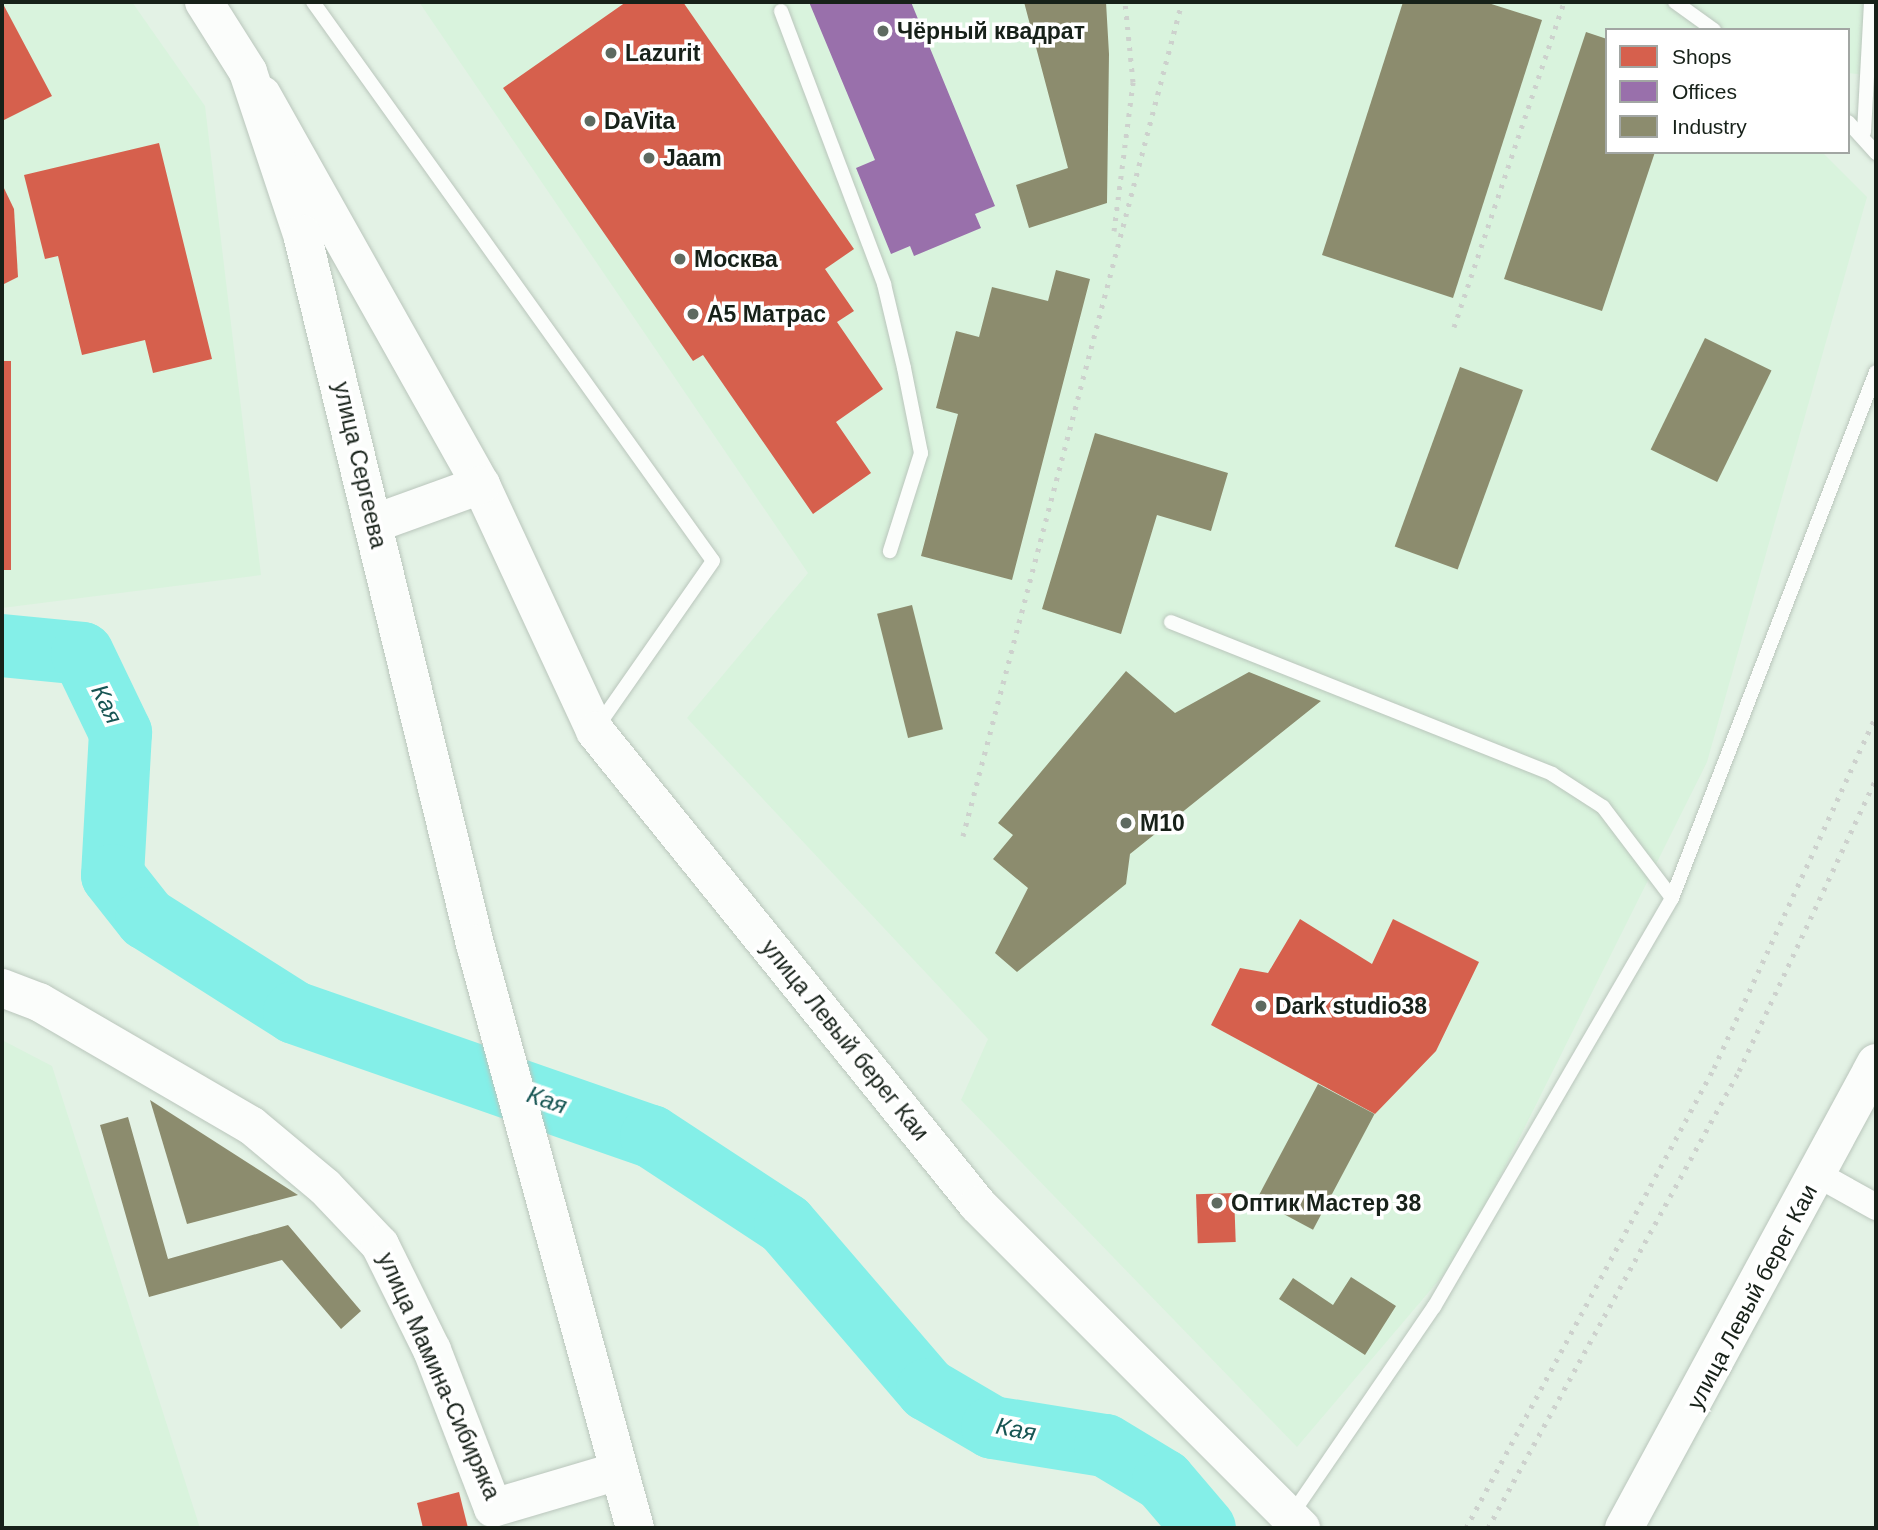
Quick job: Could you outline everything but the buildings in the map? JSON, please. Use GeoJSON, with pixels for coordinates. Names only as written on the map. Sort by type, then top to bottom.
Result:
{"type":"FeatureCollection","features":[{"type":"Feature","properties":{"kind":"street","name":"улица Сергеева"},"geometry":{"type":"LineString","coordinates":[[204,2],[248,72],[302,234],[475,944],[561,1267],[635,1528]]}},
{"type":"Feature","properties":{"kind":"street","name":"улица Левый берег Каи"},"geometry":{"type":"LineString","coordinates":[[248,72],[299,152],[481,485],[594,732],[978,1205],[1295,1523]]}},
{"type":"Feature","properties":{"kind":"street"},"geometry":{"type":"LineString","coordinates":[[373,524],[481,485]]}},
{"type":"Feature","properties":{"kind":"street","name":"улица Мамина-Сибиряка"},"geometry":{"type":"LineString","coordinates":[[2,988],[39,1002],[252,1126],[353,1216],[380,1245],[432,1350],[496,1518],[618,1471]]}},
{"type":"Feature","properties":{"kind":"street","name":"улица Левый берег Каи"},"geometry":{"type":"LineString","coordinates":[[1624,1528],[1876,1063]]}},
{"type":"Feature","properties":{"kind":"street"},"geometry":{"type":"LineString","coordinates":[[1817,1174],[1876,1207]]}},
{"type":"Feature","properties":{"kind":"lane"},"geometry":{"type":"LineString","coordinates":[[313,2],[713,561],[594,732]]}},
{"type":"Feature","properties":{"kind":"lane"},"geometry":{"type":"LineString","coordinates":[[1675,2],[1711,28]]}},
{"type":"Feature","properties":{"kind":"lane"},"geometry":{"type":"LineString","coordinates":[[1864,132],[1871,2]]}},
{"type":"Feature","properties":{"kind":"lane"},"geometry":{"type":"LineString","coordinates":[[781,11],[884,284],[904,368],[921,453],[890,551]]}},
{"type":"Feature","properties":{"kind":"lane"},"geometry":{"type":"LineString","coordinates":[[1850,123],[1864,132],[1876,153]]}},
{"type":"Feature","properties":{"kind":"lane"},"geometry":{"type":"LineString","coordinates":[[1295,1523],[1434,1307],[1672,898],[1876,373]]}},
{"type":"Feature","properties":{"kind":"lane"},"geometry":{"type":"LineString","coordinates":[[1171,622],[1552,774],[1603,807],[1672,898]]}},
{"type":"Feature","properties":{"kind":"shaded area"},"geometry":{"type":"Polygon","coordinates":[[[2,2],[132,2],[205,106],[261,575],[2,608],[2,2]]]}},
{"type":"Feature","properties":{"kind":"shaded area"},"geometry":{"type":"Polygon","coordinates":[[[419,2],[1876,2],[1876,76],[1850,73],[1850,28],[1605,28],[1605,154],[1824,154],[1867,197],[1707,762],[1462,1253],[1297,1447],[961,1100],[988,1039],[687,718],[808,573],[419,2]]]}},
{"type":"Feature","properties":{"kind":"shaded area"},"geometry":{"type":"Polygon","coordinates":[[[2,1040],[52,1066],[200,1528],[2,1528],[2,1040]]]}},
{"type":"Feature","properties":{"kind":"waterway","name":"Кая"},"geometry":{"type":"LineString","coordinates":[[2,645],[82,653],[120,732],[112,875],[146,918],[294,1012],[651,1136],[785,1224],[927,1389],[992,1427],[1105,1445],[1163,1480],[1204,1528]]}},
{"type":"Feature","properties":{"kind":"railway"},"geometry":{"type":"LineString","coordinates":[[1114,231],[1133,82],[1125,2]]}},
{"type":"Feature","properties":{"kind":"railway"},"geometry":{"type":"LineString","coordinates":[[963,836],[1182,2]]}},
{"type":"Feature","properties":{"kind":"railway"},"geometry":{"type":"LineString","coordinates":[[1454,327],[1564,2]]}},
{"type":"Feature","properties":{"kind":"railway"},"geometry":{"type":"LineString","coordinates":[[1466,1528],[1714,1068],[1876,716]]}},
{"type":"Feature","properties":{"kind":"railway"},"geometry":{"type":"LineString","coordinates":[[1488,1528],[1739,1071],[1876,779]]}},
{"type":"Feature","properties":{"kind":"place","name":"Чёрный квадрат"},"geometry":{"type":"Point","coordinates":[883,31]}},
{"type":"Feature","properties":{"kind":"place","name":"Lazurit"},"geometry":{"type":"Point","coordinates":[611,53]}},
{"type":"Feature","properties":{"kind":"place","name":"DaVita"},"geometry":{"type":"Point","coordinates":[590,121]}},
{"type":"Feature","properties":{"kind":"place","name":"Jaam"},"geometry":{"type":"Point","coordinates":[649,158]}},
{"type":"Feature","properties":{"kind":"place","name":"Москва"},"geometry":{"type":"Point","coordinates":[680,259]}},
{"type":"Feature","properties":{"kind":"place","name":"А5 Матрас"},"geometry":{"type":"Point","coordinates":[693,314]}},
{"type":"Feature","properties":{"kind":"place","name":"M10"},"geometry":{"type":"Point","coordinates":[1126,823]}},
{"type":"Feature","properties":{"kind":"place","name":"Dark studio38"},"geometry":{"type":"Point","coordinates":[1261,1006]}},
{"type":"Feature","properties":{"kind":"place","name":"Оптик Мастер 38"},"geometry":{"type":"Point","coordinates":[1217,1203]}}]}
